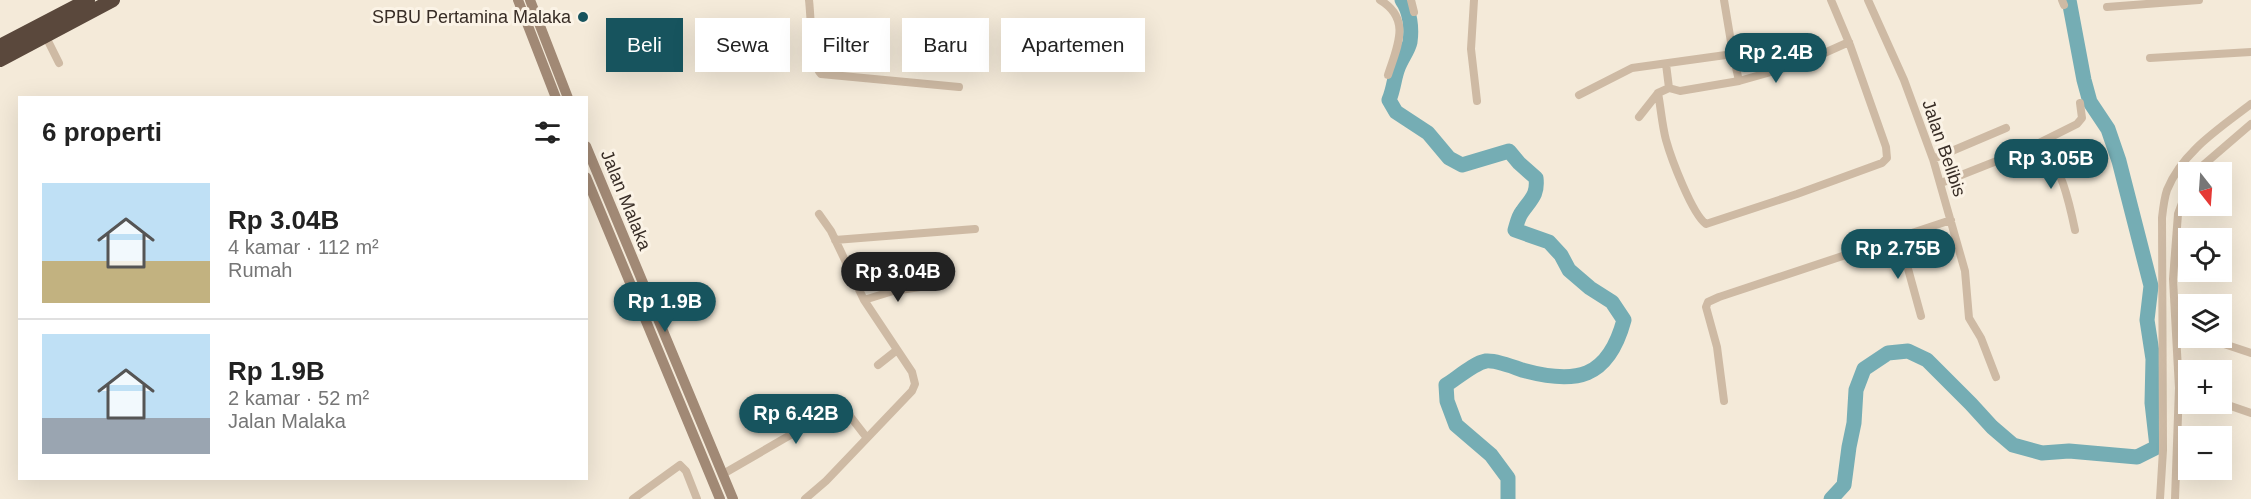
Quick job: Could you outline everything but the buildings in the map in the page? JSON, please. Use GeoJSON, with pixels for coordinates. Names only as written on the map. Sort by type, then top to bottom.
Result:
{"type":"FeatureCollection","features":[{"type":"Feature","properties":{"kind":"highway"},"geometry":{"type":"LineString","coordinates":[[0,46],[88,0]]}},
{"type":"Feature","properties":{"kind":"highway"},"geometry":{"type":"LineString","coordinates":[[0,60],[113,0]]}},
{"type":"Feature","properties":{"kind":"street"},"geometry":{"type":"LineString","coordinates":[[518,0],[555,96]]}},
{"type":"Feature","properties":{"kind":"street"},"geometry":{"type":"LineString","coordinates":[[530,0],[567,96]]}},
{"type":"Feature","properties":{"kind":"street"},"geometry":{"type":"LineString","coordinates":[[809,0],[815,60],[817,71],[821,74],[960,87]]}},
{"type":"Feature","properties":{"kind":"street"},"geometry":{"type":"LineString","coordinates":[[1380,0],[1394,11],[1400,30],[1400,38],[1388,75]]}},
{"type":"Feature","properties":{"kind":"street"},"geometry":{"type":"LineString","coordinates":[[1411,0],[1414,12]]}},
{"type":"Feature","properties":{"kind":"street"},"geometry":{"type":"LineString","coordinates":[[1474,0],[1471,49],[1477,101]]}},
{"type":"Feature","properties":{"kind":"street"},"geometry":{"type":"LineString","coordinates":[[1724,0],[1739,81]]}},
{"type":"Feature","properties":{"kind":"street"},"geometry":{"type":"LineString","coordinates":[[1658,93],[1666,140],[1676,167],[1704,223],[1797,194],[1885,161],[1886,147],[1849,42],[1831,0]]}},
{"type":"Feature","properties":{"kind":"street","name":"Jalan Belibis"},"geometry":{"type":"LineString","coordinates":[[1868,0],[1904,80],[1934,159],[1967,278],[1969,318],[1984,346],[1996,377]]}},
{"type":"Feature","properties":{"kind":"street"},"geometry":{"type":"LineString","coordinates":[[2107,7],[2199,0]]}},
{"type":"Feature","properties":{"kind":"street"},"geometry":{"type":"LineString","coordinates":[[45,35],[59,63]]}},
{"type":"Feature","properties":{"kind":"street"},"geometry":{"type":"LineString","coordinates":[[1639,117],[1658,93],[1669,88],[1680,91],[1739,81],[1802,63],[1849,42]]}},
{"type":"Feature","properties":{"kind":"street"},"geometry":{"type":"LineString","coordinates":[[2150,58],[2251,52]]}},
{"type":"Feature","properties":{"kind":"street"},"geometry":{"type":"LineString","coordinates":[[1579,95],[1632,68],[1733,54]]}},
{"type":"Feature","properties":{"kind":"street"},"geometry":{"type":"LineString","coordinates":[[1666,64],[1669,88]]}},
{"type":"Feature","properties":{"kind":"street"},"geometry":{"type":"LineString","coordinates":[[1941,183],[2041,142],[2077,124],[2082,118],[2080,103]]}},
{"type":"Feature","properties":{"kind":"street"},"geometry":{"type":"LineString","coordinates":[[2160,499],[2163,450],[2162,218],[2166,192],[2178,169],[2198,146],[2251,104]]}},
{"type":"Feature","properties":{"kind":"street"},"geometry":{"type":"LineString","coordinates":[[2207,162],[2251,124]]}},
{"type":"Feature","properties":{"kind":"street"},"geometry":{"type":"LineString","coordinates":[[1934,159],[2006,128]]}},
{"type":"Feature","properties":{"kind":"street"},"geometry":{"type":"LineString","coordinates":[[2041,142],[2054,162],[2069,204],[2075,230]]}},
{"type":"Feature","properties":{"kind":"street","name":"Jalan Malaka"},"geometry":{"type":"LineString","coordinates":[[588,151],[733,499]]}},
{"type":"Feature","properties":{"kind":"street","name":"Jalan Malaka"},"geometry":{"type":"LineString","coordinates":[[588,182],[720,499]]}},
{"type":"Feature","properties":{"kind":"street"},"geometry":{"type":"LineString","coordinates":[[805,499],[915,387],[914,376],[864,300],[840,255],[835,240],[819,214]]}},
{"type":"Feature","properties":{"kind":"street"},"geometry":{"type":"LineString","coordinates":[[2178,214],[2173,279],[2178,368]]}},
{"type":"Feature","properties":{"kind":"street"},"geometry":{"type":"LineString","coordinates":[[1724,401],[1719,357],[1707,310],[1708,302],[1951,220]]}},
{"type":"Feature","properties":{"kind":"street"},"geometry":{"type":"LineString","coordinates":[[835,240],[975,229]]}},
{"type":"Feature","properties":{"kind":"street"},"geometry":{"type":"LineString","coordinates":[[1899,236],[1921,316]]}},
{"type":"Feature","properties":{"kind":"street"},"geometry":{"type":"LineString","coordinates":[[864,300],[893,291],[927,286]]}},
{"type":"Feature","properties":{"kind":"street"},"geometry":{"type":"LineString","coordinates":[[2232,347],[2251,353]]}},
{"type":"Feature","properties":{"kind":"street"},"geometry":{"type":"LineString","coordinates":[[878,365],[897,350]]}},
{"type":"Feature","properties":{"kind":"street"},"geometry":{"type":"LineString","coordinates":[[2232,406],[2251,413]]}},
{"type":"Feature","properties":{"kind":"street"},"geometry":{"type":"LineString","coordinates":[[723,474],[837,408],[846,411],[867,438]]}},
{"type":"Feature","properties":{"kind":"street"},"geometry":{"type":"LineString","coordinates":[[2175,499],[2178,414]]}},
{"type":"Feature","properties":{"kind":"street"},"geometry":{"type":"LineString","coordinates":[[692,433],[704,428]]}},
{"type":"Feature","properties":{"kind":"street"},"geometry":{"type":"LineString","coordinates":[[633,499],[680,465],[686,471],[697,499]]}},
{"type":"Feature","properties":{"kind":"waterway"},"geometry":{"type":"LineString","coordinates":[[1402,0],[1409,14],[1411,37],[1399,65],[1389,100],[1396,112],[1428,133],[1449,158],[1462,165],[1509,151],[1536,178],[1535,193],[1520,216],[1515,230],[1549,242],[1561,255],[1569,270],[1590,288],[1612,302],[1624,320],[1609,355],[1599,366],[1587,373],[1558,377],[1541,375],[1486,361],[1446,385],[1447,401],[1456,425],[1491,455],[1508,478],[1508,499]]}},
{"type":"Feature","properties":{"kind":"waterway"},"geometry":{"type":"LineString","coordinates":[[1831,499],[1844,485],[1854,423],[1856,390],[1864,369],[1888,353],[1908,351],[1927,360],[1992,427],[2013,445],[2042,453],[2069,451],[2137,457],[2157,447],[2152,403],[2153,359],[2147,320],[2151,286],[2119,161],[2108,129],[2090,102],[2069,0]]}},
{"type":"Feature","properties":{"kind":"place","name":"SPBU Pertamina Malaka"},"geometry":{"type":"Point","coordinates":[583,17]}}]}
